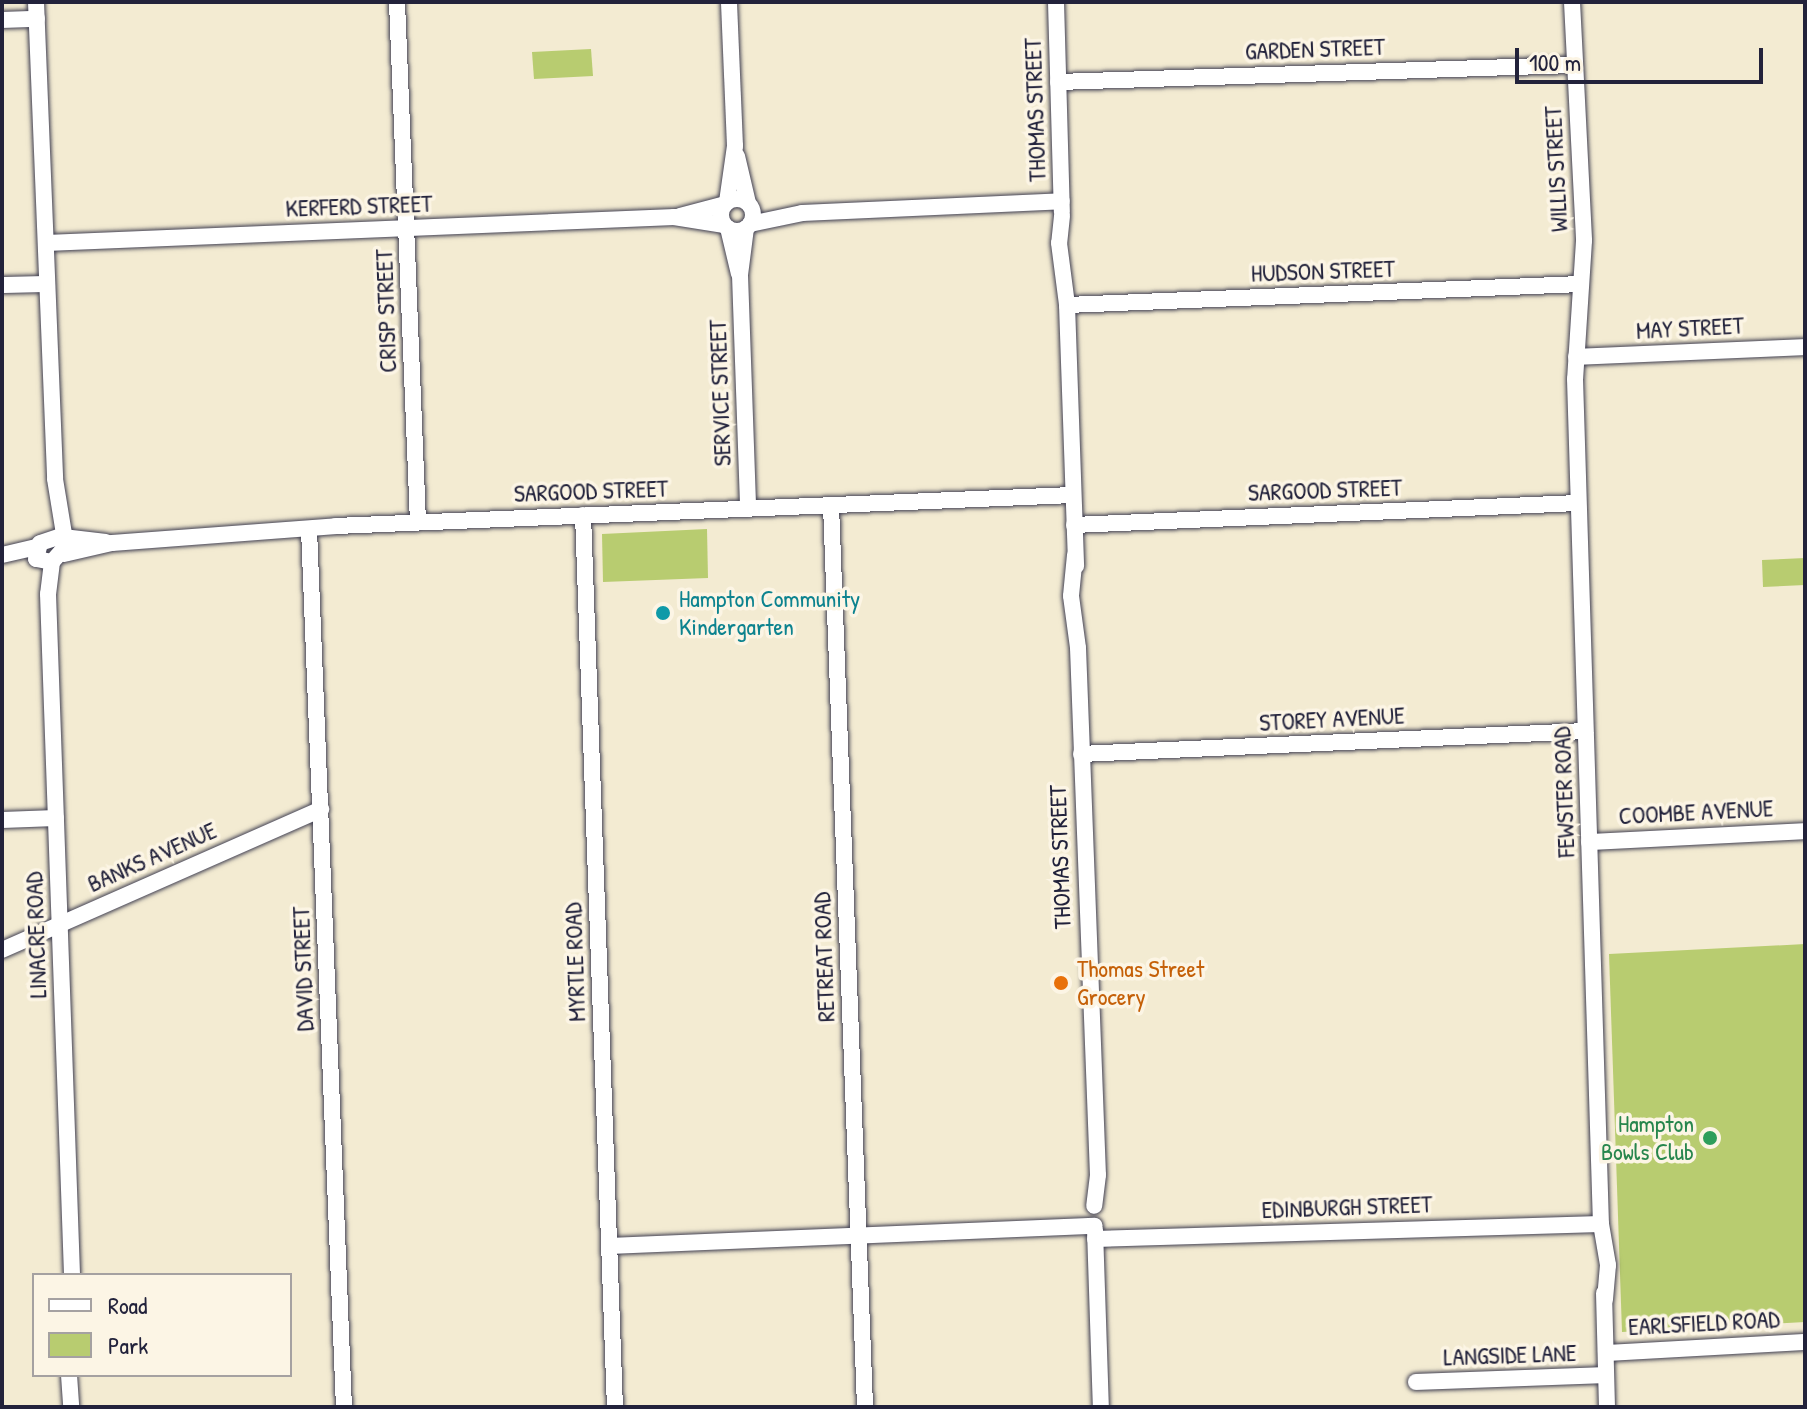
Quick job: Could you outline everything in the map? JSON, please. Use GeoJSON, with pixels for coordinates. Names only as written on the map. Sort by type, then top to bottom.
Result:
{"type":"FeatureCollection","features":[{"type":"Feature","properties":{"kind":"street","name":"CRISP STREET"},"geometry":{"type":"LineString","coordinates":[[397,2],[418,522]]}},
{"type":"Feature","properties":{"kind":"street"},"geometry":{"type":"LineString","coordinates":[[729,2],[735,146],[749,204],[802,213],[1062,209]]}},
{"type":"Feature","properties":{"kind":"street","name":"THOMAS STREET"},"geometry":{"type":"LineString","coordinates":[[1056,2],[1062,209],[1070,258],[1066,284],[1075,555],[1081,612],[1078,648],[1092,1113],[1088,1167],[1094,1206],[1099,1407]]}},
{"type":"Feature","properties":{"kind":"street","name":"WILLIS STREET"},"geometry":{"type":"LineString","coordinates":[[1572,2],[1584,220],[1576,357]]}},
{"type":"Feature","properties":{"kind":"street"},"geometry":{"type":"LineString","coordinates":[[2,20],[37,10]]}},
{"type":"Feature","properties":{"kind":"street","name":"LINACRE ROAD"},"geometry":{"type":"LineString","coordinates":[[37,10],[55,479],[48,594],[72,1273]]}},
{"type":"Feature","properties":{"kind":"street","name":"GARDEN STREET"},"geometry":{"type":"LineString","coordinates":[[1058,82],[1574,65]]}},
{"type":"Feature","properties":{"kind":"street"},"geometry":{"type":"LineString","coordinates":[[726,203],[735,146]]}},
{"type":"Feature","properties":{"kind":"street","name":"KERFERD STREET"},"geometry":{"type":"LineString","coordinates":[[674,217],[726,203],[749,204]]}},
{"type":"Feature","properties":{"kind":"street","name":"SERVICE STREET"},"geometry":{"type":"LineString","coordinates":[[726,203],[726,226],[740,275]]}},
{"type":"Feature","properties":{"kind":"street","name":"SERVICE STREET"},"geometry":{"type":"LineString","coordinates":[[748,508],[740,275],[749,204]]}},
{"type":"Feature","properties":{"kind":"street"},"geometry":{"type":"LineString","coordinates":[[748,226],[802,213]]}},
{"type":"Feature","properties":{"kind":"street","name":"KERFERD STREET"},"geometry":{"type":"LineString","coordinates":[[46,243],[674,217],[726,226],[748,226]]}},
{"type":"Feature","properties":{"kind":"street"},"geometry":{"type":"LineString","coordinates":[[2,285],[47,284]]}},
{"type":"Feature","properties":{"kind":"street","name":"HUDSON STREET"},"geometry":{"type":"LineString","coordinates":[[1067,305],[1581,284]]}},
{"type":"Feature","properties":{"kind":"street","name":"MAY STREET"},"geometry":{"type":"LineString","coordinates":[[1576,357],[1805,347]]}},
{"type":"Feature","properties":{"kind":"street","name":"FEWSTER ROAD"},"geometry":{"type":"LineString","coordinates":[[1576,357],[1601,1224],[1597,1251],[1605,1300],[1607,1407]]}},
{"type":"Feature","properties":{"kind":"street","name":"SARGOOD STREET"},"geometry":{"type":"LineString","coordinates":[[2,555],[112,543],[418,522],[1073,495]]}},
{"type":"Feature","properties":{"kind":"street","name":"SARGOOD STREET"},"geometry":{"type":"LineString","coordinates":[[1074,525],[1578,503]]}},
{"type":"Feature","properties":{"kind":"street","name":"RETREAT ROAD"},"geometry":{"type":"LineString","coordinates":[[831,505],[865,1407]]}},
{"type":"Feature","properties":{"kind":"street","name":"MYRTLE ROAD"},"geometry":{"type":"LineString","coordinates":[[583,515],[615,1407]]}},
{"type":"Feature","properties":{"kind":"street","name":"DAVID STREET"},"geometry":{"type":"LineString","coordinates":[[309,529],[344,1407]]}},
{"type":"Feature","properties":{"kind":"street","name":"STOREY AVENUE"},"geometry":{"type":"LineString","coordinates":[[1081,754],[1585,731]]}},
{"type":"Feature","properties":{"kind":"street","name":"BANKS AVENUE"},"geometry":{"type":"LineString","coordinates":[[2,950],[321,809]]}},
{"type":"Feature","properties":{"kind":"street"},"geometry":{"type":"LineString","coordinates":[[2,820],[56,818]]}},
{"type":"Feature","properties":{"kind":"street","name":"COOMBE AVENUE"},"geometry":{"type":"LineString","coordinates":[[1589,842],[1805,831]]}},
{"type":"Feature","properties":{"kind":"street","name":"EDINBURGH STREET"},"geometry":{"type":"LineString","coordinates":[[609,1246],[859,1236],[1601,1224]]}},
{"type":"Feature","properties":{"kind":"street","name":"EARLSFIELD ROAD"},"geometry":{"type":"LineString","coordinates":[[1606,1353],[1805,1342]]}},
{"type":"Feature","properties":{"kind":"street","name":"LANGSIDE LANE"},"geometry":{"type":"LineString","coordinates":[[1416,1382],[1606,1375]]}},
{"type":"Feature","properties":{"kind":"street"},"geometry":{"type":"LineString","coordinates":[[69,1377],[71,1407]]}},
{"type":"Feature","properties":{"kind":"green space"},"geometry":{"type":"Polygon","coordinates":[[[591,49],[593,76],[534,79],[532,52],[591,49]]]}},
{"type":"Feature","properties":{"kind":"green space"},"geometry":{"type":"Polygon","coordinates":[[[707,529],[708,578],[603,582],[602,534],[707,529]]]}},
{"type":"Feature","properties":{"kind":"green space"},"geometry":{"type":"Polygon","coordinates":[[[1805,558],[1805,585],[1763,587],[1762,560],[1805,558]]]}},
{"type":"Feature","properties":{"kind":"green space","name":"Hampton Bowls Club"},"geometry":{"type":"Polygon","coordinates":[[[1805,944],[1805,1322],[1622,1332],[1609,954],[1805,944]]]}},
{"type":"Feature","properties":{"kind":"place","name":"Hampton Community Kindergarten"},"geometry":{"type":"Point","coordinates":[663,613]}},
{"type":"Feature","properties":{"kind":"place","name":"Thomas Street Grocery"},"geometry":{"type":"Point","coordinates":[1061,983]}},
{"type":"Feature","properties":{"kind":"place","name":"Hampton Bowls Club"},"geometry":{"type":"Point","coordinates":[1710,1138]}}]}
